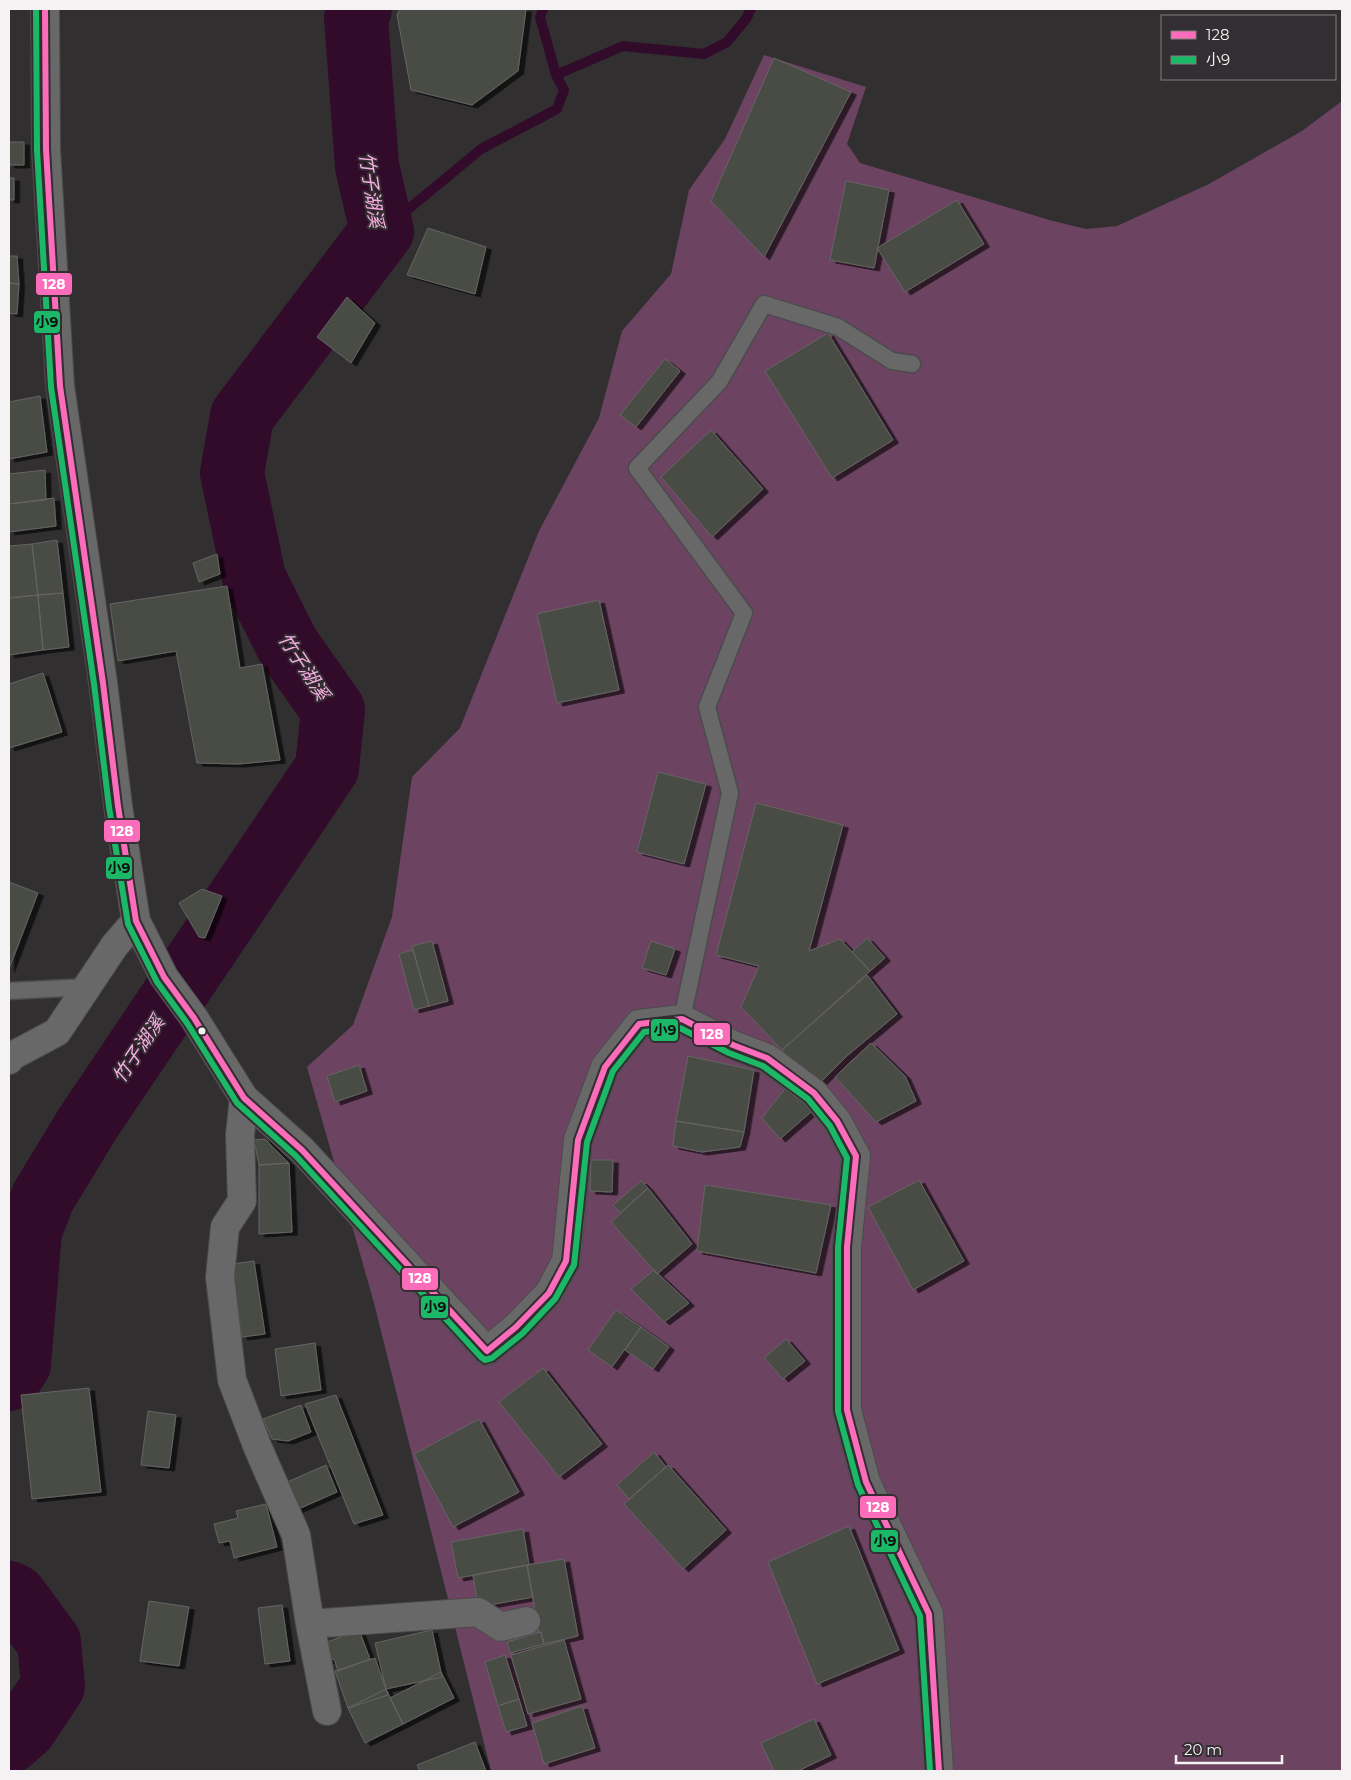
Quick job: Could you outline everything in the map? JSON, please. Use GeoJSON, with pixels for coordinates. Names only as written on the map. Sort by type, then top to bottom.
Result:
{"type":"FeatureCollection","features":[{"type":"Feature","properties":{"kind":"street"},"geometry":{"type":"LineString","coordinates":[[45,9],[46,149],[60,386],[104,683],[118,806],[136,921],[164,977],[189,1011],[244,1098],[302,1150],[487,1351],[516,1327],[549,1293],[566,1261],[578,1140],[605,1067],[639,1024],[682,1019],[733,1045],[766,1058],[814,1093],[837,1121],[856,1156],[847,1247],[847,1410],[866,1482],[929,1614],[939,1771]]}},
{"type":"Feature","properties":{"kind":"street"},"geometry":{"type":"LineString","coordinates":[[9,1060],[10,1057],[57,1032],[115,946],[136,921]]}},
{"type":"Feature","properties":{"kind":"street"},"geometry":{"type":"LineString","coordinates":[[244,1098],[240,1135],[242,1201],[226,1227],[220,1277],[232,1380],[258,1448],[296,1535],[310,1624],[327,1711]]}},
{"type":"Feature","properties":{"kind":"street"},"geometry":{"type":"LineString","coordinates":[[310,1624],[478,1612],[500,1626],[526,1621]]}},
{"type":"Feature","properties":{"kind":"lane"},"geometry":{"type":"LineString","coordinates":[[682,1019],[730,793],[707,707],[744,613],[637,468],[719,382],[764,304],[838,327],[892,361],[912,364]]}},
{"type":"Feature","properties":{"kind":"lane"},"geometry":{"type":"LineString","coordinates":[[9,991],[87,987]]}},
{"type":"Feature","properties":{"kind":"shaded area"},"geometry":{"type":"Polygon","coordinates":[[[764,55],[866,87],[847,144],[860,163],[1053,221],[1086,229],[1117,226],[1209,184],[1302,131],[1342,101],[1342,1771],[491,1771],[374,1303],[307,1067],[353,1025],[392,917],[412,777],[460,728],[539,531],[599,418],[622,331],[671,274],[689,190],[725,139],[764,55]]]}},
{"type":"Feature","properties":{"kind":"building"},"geometry":{"type":"Polygon","coordinates":[[[400,9],[526,9],[518,71],[472,105],[411,90],[397,15],[400,9]]]}},
{"type":"Feature","properties":{"kind":"building"},"geometry":{"type":"Polygon","coordinates":[[[774,58],[851,92],[764,257],[711,201],[774,58]]]}},
{"type":"Feature","properties":{"kind":"building"},"geometry":{"type":"Polygon","coordinates":[[[9,142],[24,142],[24,165],[9,165],[9,142]]]}},
{"type":"Feature","properties":{"kind":"building"},"geometry":{"type":"Polygon","coordinates":[[[9,178],[14,178],[14,200],[9,200],[9,178]]]}},
{"type":"Feature","properties":{"kind":"building"},"geometry":{"type":"Polygon","coordinates":[[[846,181],[889,190],[874,268],[830,260],[846,181]]]}},
{"type":"Feature","properties":{"kind":"building"},"geometry":{"type":"Polygon","coordinates":[[[957,200],[984,244],[905,292],[877,248],[957,200]]]}},
{"type":"Feature","properties":{"kind":"building"},"geometry":{"type":"Polygon","coordinates":[[[428,228],[486,247],[475,294],[407,275],[428,228]]]}},
{"type":"Feature","properties":{"kind":"building"},"geometry":{"type":"Polygon","coordinates":[[[9,256],[17,256],[19,284],[9,283],[9,256]]]}},
{"type":"Feature","properties":{"kind":"building"},"geometry":{"type":"Polygon","coordinates":[[[9,283],[19,284],[17,314],[9,313],[9,283]]]}},
{"type":"Feature","properties":{"kind":"building"},"geometry":{"type":"Polygon","coordinates":[[[347,297],[375,323],[351,363],[317,337],[347,297]]]}},
{"type":"Feature","properties":{"kind":"building"},"geometry":{"type":"Polygon","coordinates":[[[828,333],[893,440],[832,478],[765,371],[828,333]]]}},
{"type":"Feature","properties":{"kind":"building"},"geometry":{"type":"Polygon","coordinates":[[[665,359],[680,371],[636,427],[620,415],[665,359]]]}},
{"type":"Feature","properties":{"kind":"building"},"geometry":{"type":"Polygon","coordinates":[[[40,396],[47,452],[9,459],[9,402],[40,396]]]}},
{"type":"Feature","properties":{"kind":"building"},"geometry":{"type":"Polygon","coordinates":[[[711,430],[763,489],[712,537],[661,477],[711,430]]]}},
{"type":"Feature","properties":{"kind":"building"},"geometry":{"type":"Polygon","coordinates":[[[45,470],[46,500],[9,504],[9,474],[45,470]]]}},
{"type":"Feature","properties":{"kind":"building"},"geometry":{"type":"Polygon","coordinates":[[[54,498],[56,526],[9,532],[9,504],[54,498]]]}},
{"type":"Feature","properties":{"kind":"building"},"geometry":{"type":"Polygon","coordinates":[[[57,540],[63,593],[38,595],[32,544],[57,540]]]}},
{"type":"Feature","properties":{"kind":"building"},"geometry":{"type":"Polygon","coordinates":[[[32,544],[38,595],[9,598],[9,546],[32,544]]]}},
{"type":"Feature","properties":{"kind":"building"},"geometry":{"type":"Polygon","coordinates":[[[217,554],[220,574],[199,582],[193,563],[217,554]]]}},
{"type":"Feature","properties":{"kind":"building"},"geometry":{"type":"Polygon","coordinates":[[[227,586],[240,668],[262,664],[280,760],[239,764],[197,763],[176,651],[118,661],[110,604],[227,586]]]}},
{"type":"Feature","properties":{"kind":"building"},"geometry":{"type":"Polygon","coordinates":[[[63,593],[69,647],[43,650],[38,595],[63,593]]]}},
{"type":"Feature","properties":{"kind":"building"},"geometry":{"type":"Polygon","coordinates":[[[38,595],[43,650],[9,655],[9,598],[38,595]]]}},
{"type":"Feature","properties":{"kind":"building"},"geometry":{"type":"Polygon","coordinates":[[[599,600],[619,690],[557,703],[537,614],[599,600]]]}},
{"type":"Feature","properties":{"kind":"building"},"geometry":{"type":"Polygon","coordinates":[[[43,673],[62,732],[9,748],[9,684],[43,673]]]}},
{"type":"Feature","properties":{"kind":"building"},"geometry":{"type":"Polygon","coordinates":[[[658,772],[706,784],[684,864],[637,852],[658,772]]]}},
{"type":"Feature","properties":{"kind":"building"},"geometry":{"type":"Polygon","coordinates":[[[756,803],[843,825],[809,951],[840,939],[870,971],[782,1050],[741,1007],[759,966],[716,955],[756,803]]]}},
{"type":"Feature","properties":{"kind":"building"},"geometry":{"type":"Polygon","coordinates":[[[9,882],[38,893],[9,969],[9,882]]]}},
{"type":"Feature","properties":{"kind":"building"},"geometry":{"type":"Polygon","coordinates":[[[202,889],[222,896],[205,938],[199,937],[179,903],[202,889]]]}},
{"type":"Feature","properties":{"kind":"building"},"geometry":{"type":"Polygon","coordinates":[[[867,938],[885,958],[870,971],[852,952],[867,938]]]}},
{"type":"Feature","properties":{"kind":"building"},"geometry":{"type":"Polygon","coordinates":[[[432,941],[448,1001],[429,1006],[412,946],[432,941]]]}},
{"type":"Feature","properties":{"kind":"building"},"geometry":{"type":"Polygon","coordinates":[[[651,941],[675,949],[666,975],[642,968],[651,941]]]}},
{"type":"Feature","properties":{"kind":"building"},"geometry":{"type":"Polygon","coordinates":[[[413,950],[429,1006],[414,1010],[399,954],[413,950]]]}},
{"type":"Feature","properties":{"kind":"building"},"geometry":{"type":"Polygon","coordinates":[[[867,975],[897,1014],[848,1055],[817,1086],[782,1050],[867,975]]]}},
{"type":"Feature","properties":{"kind":"building"},"geometry":{"type":"Polygon","coordinates":[[[871,1043],[905,1076],[916,1101],[876,1122],[835,1077],[871,1043]]]}},
{"type":"Feature","properties":{"kind":"building"},"geometry":{"type":"Polygon","coordinates":[[[688,1056],[754,1070],[744,1132],[676,1121],[688,1056]]]}},
{"type":"Feature","properties":{"kind":"building"},"geometry":{"type":"Polygon","coordinates":[[[359,1065],[367,1091],[335,1102],[327,1076],[359,1065]]]}},
{"type":"Feature","properties":{"kind":"building"},"geometry":{"type":"Polygon","coordinates":[[[788,1085],[812,1111],[780,1139],[762,1118],[788,1085]]]}},
{"type":"Feature","properties":{"kind":"building"},"geometry":{"type":"Polygon","coordinates":[[[676,1121],[744,1132],[740,1147],[702,1152],[673,1146],[676,1121]]]}},
{"type":"Feature","properties":{"kind":"building"},"geometry":{"type":"Polygon","coordinates":[[[265,1139],[289,1163],[259,1165],[254,1140],[265,1139]]]}},
{"type":"Feature","properties":{"kind":"building"},"geometry":{"type":"Polygon","coordinates":[[[591,1160],[613,1160],[612,1192],[590,1191],[591,1160]]]}},
{"type":"Feature","properties":{"kind":"building"},"geometry":{"type":"Polygon","coordinates":[[[289,1163],[292,1232],[259,1234],[259,1165],[289,1163]]]}},
{"type":"Feature","properties":{"kind":"building"},"geometry":{"type":"Polygon","coordinates":[[[919,1180],[964,1261],[913,1290],[868,1207],[919,1180]]]}},
{"type":"Feature","properties":{"kind":"building"},"geometry":{"type":"Polygon","coordinates":[[[641,1181],[648,1188],[620,1213],[613,1205],[641,1181]]]}},
{"type":"Feature","properties":{"kind":"building"},"geometry":{"type":"Polygon","coordinates":[[[705,1185],[831,1205],[816,1273],[697,1251],[705,1185]]]}},
{"type":"Feature","properties":{"kind":"building"},"geometry":{"type":"Polygon","coordinates":[[[648,1188],[692,1244],[657,1274],[611,1222],[648,1188]]]}},
{"type":"Feature","properties":{"kind":"building"},"geometry":{"type":"Polygon","coordinates":[[[254,1261],[265,1334],[242,1337],[232,1264],[254,1261]]]}},
{"type":"Feature","properties":{"kind":"building"},"geometry":{"type":"Polygon","coordinates":[[[654,1270],[689,1303],[664,1322],[631,1289],[654,1270]]]}},
{"type":"Feature","properties":{"kind":"building"},"geometry":{"type":"Polygon","coordinates":[[[616,1310],[641,1327],[612,1367],[588,1350],[616,1310]]]}},
{"type":"Feature","properties":{"kind":"building"},"geometry":{"type":"Polygon","coordinates":[[[641,1327],[669,1347],[653,1369],[625,1350],[641,1327]]]}},
{"type":"Feature","properties":{"kind":"building"},"geometry":{"type":"Polygon","coordinates":[[[786,1339],[805,1361],[783,1379],[764,1358],[786,1339]]]}},
{"type":"Feature","properties":{"kind":"building"},"geometry":{"type":"Polygon","coordinates":[[[315,1343],[321,1390],[281,1396],[275,1349],[315,1343]]]}},
{"type":"Feature","properties":{"kind":"building"},"geometry":{"type":"Polygon","coordinates":[[[543,1368],[602,1444],[559,1477],[499,1402],[543,1368]]]}},
{"type":"Feature","properties":{"kind":"building"},"geometry":{"type":"Polygon","coordinates":[[[89,1388],[101,1492],[32,1499],[21,1395],[89,1388]]]}},
{"type":"Feature","properties":{"kind":"building"},"geometry":{"type":"Polygon","coordinates":[[[336,1395],[383,1515],[354,1524],[305,1404],[336,1395]]]}},
{"type":"Feature","properties":{"kind":"building"},"geometry":{"type":"Polygon","coordinates":[[[301,1405],[311,1432],[288,1441],[272,1439],[263,1419],[301,1405]]]}},
{"type":"Feature","properties":{"kind":"building"},"geometry":{"type":"Polygon","coordinates":[[[148,1411],[176,1415],[169,1468],[141,1465],[148,1411]]]}},
{"type":"Feature","properties":{"kind":"building"},"geometry":{"type":"Polygon","coordinates":[[[479,1419],[519,1492],[453,1527],[414,1454],[479,1419]]]}},
{"type":"Feature","properties":{"kind":"building"},"geometry":{"type":"Polygon","coordinates":[[[654,1452],[666,1467],[629,1499],[617,1485],[654,1452]]]}},
{"type":"Feature","properties":{"kind":"building"},"geometry":{"type":"Polygon","coordinates":[[[326,1465],[337,1492],[296,1510],[285,1483],[326,1465]]]}},
{"type":"Feature","properties":{"kind":"building"},"geometry":{"type":"Polygon","coordinates":[[[668,1465],[726,1530],[683,1569],[624,1504],[668,1465]]]}},
{"type":"Feature","properties":{"kind":"building"},"geometry":{"type":"Polygon","coordinates":[[[266,1504],[277,1547],[234,1558],[230,1541],[219,1543],[214,1524],[238,1518],[236,1511],[266,1504]]]}},
{"type":"Feature","properties":{"kind":"building"},"geometry":{"type":"Polygon","coordinates":[[[849,1526],[899,1650],[817,1684],[768,1562],[849,1526]]]}},
{"type":"Feature","properties":{"kind":"building"},"geometry":{"type":"Polygon","coordinates":[[[523,1529],[529,1565],[458,1578],[451,1542],[523,1529]]]}},
{"type":"Feature","properties":{"kind":"building"},"geometry":{"type":"Polygon","coordinates":[[[564,1559],[578,1636],[544,1644],[541,1632],[539,1633],[527,1565],[564,1559]]]}},
{"type":"Feature","properties":{"kind":"building"},"geometry":{"type":"Polygon","coordinates":[[[527,1565],[533,1597],[478,1607],[473,1575],[527,1565]]]}},
{"type":"Feature","properties":{"kind":"building"},"geometry":{"type":"Polygon","coordinates":[[[149,1601],[189,1607],[179,1666],[140,1661],[149,1601]]]}},
{"type":"Feature","properties":{"kind":"building"},"geometry":{"type":"Polygon","coordinates":[[[282,1605],[290,1661],[265,1664],[258,1608],[282,1605]]]}},
{"type":"Feature","properties":{"kind":"building"},"geometry":{"type":"Polygon","coordinates":[[[359,1630],[370,1659],[338,1671],[334,1659],[328,1661],[322,1644],[359,1630]]]}},
{"type":"Feature","properties":{"kind":"building"},"geometry":{"type":"Polygon","coordinates":[[[432,1630],[442,1677],[386,1689],[375,1643],[432,1630]]]}},
{"type":"Feature","properties":{"kind":"building"},"geometry":{"type":"Polygon","coordinates":[[[541,1632],[544,1644],[510,1653],[507,1642],[541,1632]]]}},
{"type":"Feature","properties":{"kind":"building"},"geometry":{"type":"Polygon","coordinates":[[[564,1640],[581,1699],[528,1714],[511,1655],[564,1640]]]}},
{"type":"Feature","properties":{"kind":"building"},"geometry":{"type":"Polygon","coordinates":[[[505,1655],[519,1699],[498,1706],[485,1662],[505,1655]]]}},
{"type":"Feature","properties":{"kind":"building"},"geometry":{"type":"Polygon","coordinates":[[[375,1658],[388,1695],[348,1708],[335,1671],[375,1658]]]}},
{"type":"Feature","properties":{"kind":"building"},"geometry":{"type":"Polygon","coordinates":[[[441,1672],[454,1698],[403,1724],[390,1698],[441,1672]]]}},
{"type":"Feature","properties":{"kind":"building"},"geometry":{"type":"Polygon","coordinates":[[[386,1689],[403,1724],[365,1743],[348,1708],[386,1689]]]}},
{"type":"Feature","properties":{"kind":"building"},"geometry":{"type":"Polygon","coordinates":[[[519,1699],[527,1726],[506,1732],[498,1706],[519,1699]]]}},
{"type":"Feature","properties":{"kind":"building"},"geometry":{"type":"Polygon","coordinates":[[[582,1706],[595,1748],[544,1764],[532,1723],[582,1706]]]}},
{"type":"Feature","properties":{"kind":"building"},"geometry":{"type":"Polygon","coordinates":[[[814,1719],[831,1755],[798,1771],[774,1771],[761,1743],[814,1719]]]}},
{"type":"Feature","properties":{"kind":"building"},"geometry":{"type":"Polygon","coordinates":[[[475,1742],[486,1771],[420,1771],[417,1765],[475,1742]]]}},
{"type":"Feature","properties":{"kind":"waterway","name":"竹子湖溪"},"geometry":{"type":"LineString","coordinates":[[9,1379],[19,1364],[30,1231],[43,1197],[88,1123],[327,768],[333,710],[288,646],[254,578],[232,473],[242,416],[382,231],[367,166],[356,18],[360,9]]}},
{"type":"Feature","properties":{"kind":"waterway"},"geometry":{"type":"LineString","coordinates":[[382,231],[481,149],[557,109],[564,90],[556,75],[540,17],[543,9]]}},
{"type":"Feature","properties":{"kind":"waterway"},"geometry":{"type":"LineString","coordinates":[[556,75],[623,46],[704,54],[727,42],[746,19],[751,9]]}},
{"type":"Feature","properties":{"kind":"waterway","name":"竹子湖溪"},"geometry":{"type":"LineString","coordinates":[[9,1593],[15,1596],[49,1642],[53,1686],[25,1728],[9,1742]]}},
{"type":"Feature","properties":{"kind":"transit line","name":"小9"},"geometry":{"type":"LineString","coordinates":[[36,9],[37,150],[51,387],[94,684],[109,807],[128,924],[157,982],[187,1023],[237,1103],[296,1156],[485,1360],[492,1358],[522,1334],[555,1299],[574,1265],[587,1142],[613,1071],[644,1032],[680,1028],[729,1053],[763,1066],[808,1099],[830,1126],[847,1158],[838,1247],[838,1411],[858,1485],[920,1616],[930,1771]]}},
{"type":"Feature","properties":{"kind":"transit line","name":"128"},"geometry":{"type":"LineString","coordinates":[[45,9],[46,149],[60,386],[103,683],[118,806],[136,921],[164,977],[194,1018],[244,1098],[302,1150],[487,1351],[516,1327],[549,1293],[566,1261],[578,1140],[605,1067],[639,1024],[682,1019],[733,1045],[767,1058],[814,1093],[837,1121],[856,1156],[847,1247],[847,1410],[866,1482],[929,1614],[939,1771]]}}]}
